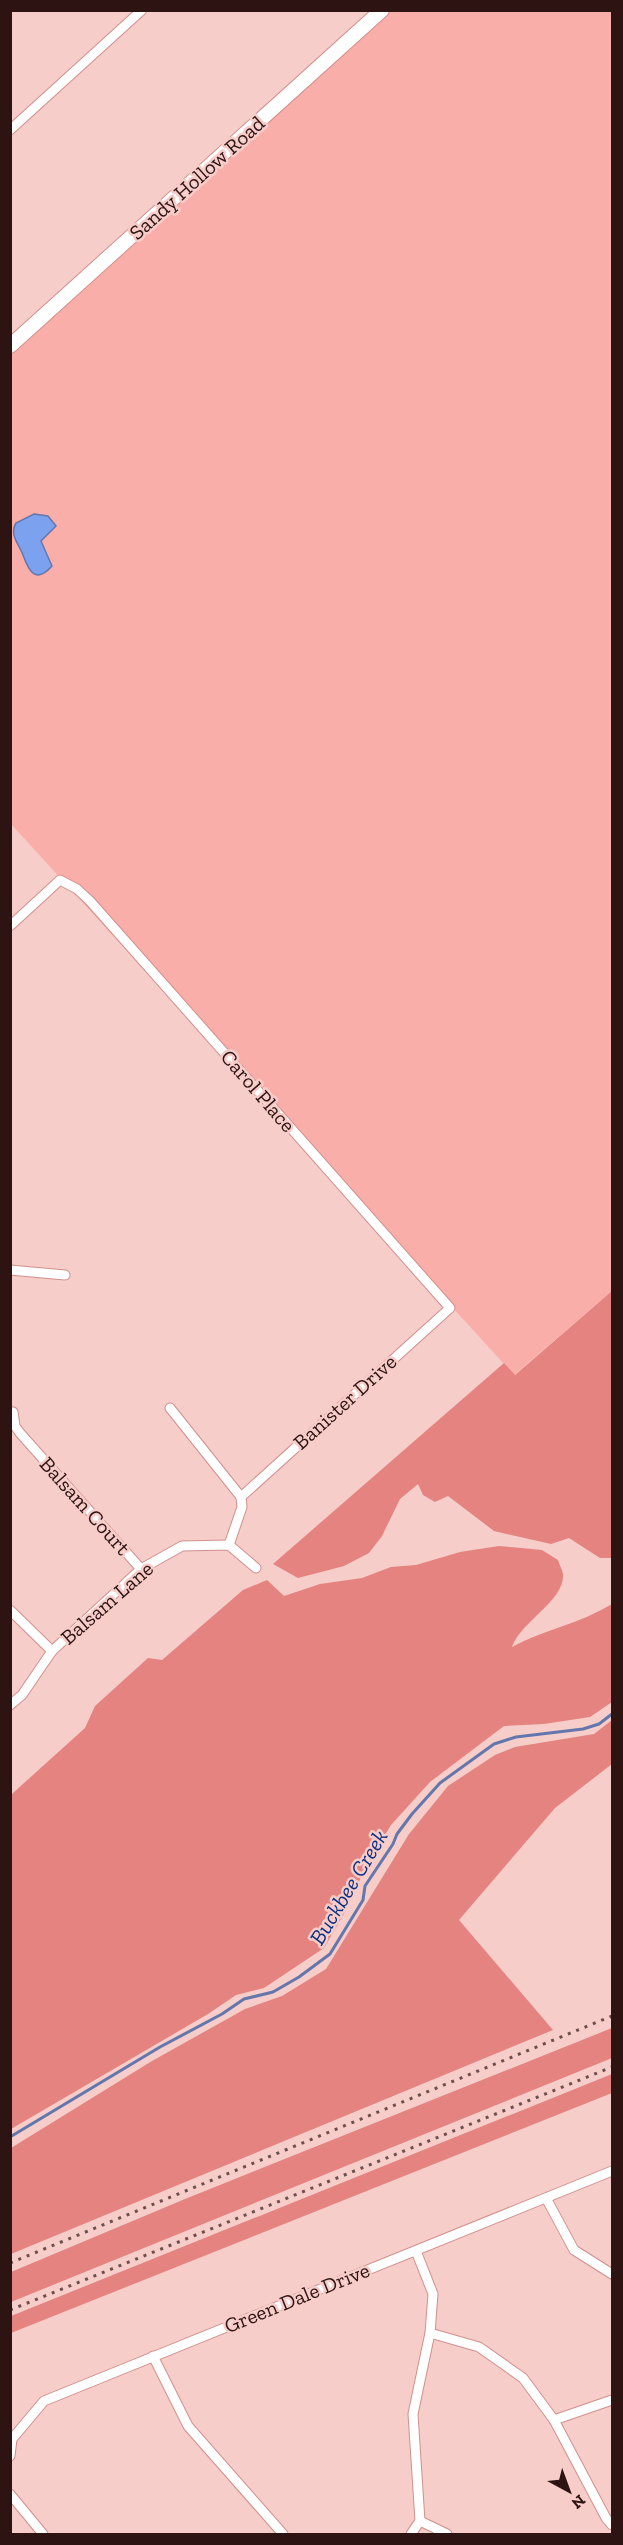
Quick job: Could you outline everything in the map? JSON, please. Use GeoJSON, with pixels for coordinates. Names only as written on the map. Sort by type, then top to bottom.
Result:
{"type":"FeatureCollection","features":[{"type":"Feature","properties":{"kind":"street"},"geometry":{"type":"LineString","coordinates":[[10,130],[142,10]]}},
{"type":"Feature","properties":{"kind":"street","name":"Sandy Hollow Road"},"geometry":{"type":"LineString","coordinates":[[10,346],[382,10]]}},
{"type":"Feature","properties":{"kind":"street","name":"Carol Place"},"geometry":{"type":"LineString","coordinates":[[10,926],[60,880],[77,889],[450,1308]]}},
{"type":"Feature","properties":{"kind":"street"},"geometry":{"type":"LineString","coordinates":[[10,1270],[65,1275]]}},
{"type":"Feature","properties":{"kind":"street","name":"Banister Drive"},"geometry":{"type":"LineString","coordinates":[[241,1497],[450,1308]]}},
{"type":"Feature","properties":{"kind":"street"},"geometry":{"type":"LineString","coordinates":[[170,1408],[241,1497],[242,1507],[229,1545],[256,1568]]}},
{"type":"Feature","properties":{"kind":"street","name":"Balsam Court"},"geometry":{"type":"LineString","coordinates":[[13,1412],[20,1433],[141,1569]]}},
{"type":"Feature","properties":{"kind":"street","name":"Balsam Lane"},"geometry":{"type":"LineString","coordinates":[[10,1704],[22,1695],[52,1651],[141,1569],[182,1546],[229,1545]]}},
{"type":"Feature","properties":{"kind":"street"},"geometry":{"type":"LineString","coordinates":[[10,1611],[52,1651]]}},
{"type":"Feature","properties":{"kind":"street","name":"Green Dale Drive"},"geometry":{"type":"LineString","coordinates":[[10,2456],[12,2439],[44,2401],[612,2171]]}},
{"type":"Feature","properties":{"kind":"street"},"geometry":{"type":"LineString","coordinates":[[546,2198],[574,2250],[612,2274]]}},
{"type":"Feature","properties":{"kind":"street"},"geometry":{"type":"LineString","coordinates":[[411,2535],[420,2521],[413,2414],[430,2333],[433,2294],[416,2251]]}},
{"type":"Feature","properties":{"kind":"street"},"geometry":{"type":"LineString","coordinates":[[430,2333],[479,2346],[522,2378],[554,2420],[606,2518],[612,2525]]}},
{"type":"Feature","properties":{"kind":"street"},"geometry":{"type":"LineString","coordinates":[[153,2356],[188,2426],[283,2535]]}},
{"type":"Feature","properties":{"kind":"street"},"geometry":{"type":"LineString","coordinates":[[554,2420],[612,2400]]}},
{"type":"Feature","properties":{"kind":"street"},"geometry":{"type":"LineString","coordinates":[[10,2494],[43,2535]]}},
{"type":"Feature","properties":{"kind":"street"},"geometry":{"type":"LineString","coordinates":[[420,2521],[447,2535]]}},
{"type":"Feature","properties":{"kind":"shaded area"},"geometry":{"type":"Polygon","coordinates":[[[389,11],[612,11],[612,1291],[514,1375],[11,824],[11,351],[389,11]]]}},
{"type":"Feature","properties":{"kind":"shaded area"},"geometry":{"type":"Polygon","coordinates":[[[612,1291],[612,1558],[600,1558],[569,1538],[551,1544],[494,1531],[448,1496],[435,1502],[423,1495],[418,1484],[400,1499],[382,1536],[369,1553],[344,1566],[298,1578],[273,1564],[504,1363],[515,1375],[612,1291]]]}},
{"type":"Feature","properties":{"kind":"shaded area"},"geometry":{"type":"Polygon","coordinates":[[[499,1546],[542,1550],[558,1560],[563,1574],[562,1584],[557,1593],[524,1628],[512,1647],[587,1617],[612,1604],[612,1702],[590,1717],[544,1724],[504,1726],[430,1782],[391,1825],[367,1864],[345,1912],[324,1948],[264,1988],[236,1995],[208,2014],[11,2129],[10,1797],[13,1793],[85,1728],[95,1706],[148,1658],[162,1660],[243,1590],[267,1580],[284,1596],[320,1584],[362,1578],[391,1567],[416,1565],[460,1552],[499,1546]]]}},
{"type":"Feature","properties":{"kind":"shaded area"},"geometry":{"type":"Polygon","coordinates":[[[612,1720],[612,1764],[555,1808],[459,1920],[553,2030],[11,2254],[11,2148],[152,2061],[245,2009],[282,1996],[326,1969],[409,1834],[448,1786],[495,1755],[515,1747],[594,1734],[612,1720]]]}},
{"type":"Feature","properties":{"kind":"shaded area"},"geometry":{"type":"Polygon","coordinates":[[[612,2028],[612,2058],[11,2302],[11,2272],[185,2199],[612,2028]]]}},
{"type":"Feature","properties":{"kind":"shaded area"},"geometry":{"type":"Polygon","coordinates":[[[612,2074],[612,2093],[11,2333],[11,2316],[612,2074]]]}},
{"type":"Feature","properties":{"kind":"water"},"geometry":{"type":"Polygon","coordinates":[[[34,514],[48,516],[56,526],[41,541],[52,566],[37,575],[28,566],[14,532],[16,523],[34,514]]]}},
{"type":"Feature","properties":{"kind":"waterway","name":"Buckbee Creek"},"geometry":{"type":"LineString","coordinates":[[10,2137],[244,1999],[273,1992],[299,1977],[330,1954],[363,1900],[365,1886],[412,1814],[440,1783],[494,1744],[516,1737],[583,1729],[599,1724],[612,1714]]}},
{"type":"Feature","properties":{"kind":"railway"},"geometry":{"type":"LineString","coordinates":[[10,2263],[612,2016]]}},
{"type":"Feature","properties":{"kind":"railway"},"geometry":{"type":"LineString","coordinates":[[10,2310],[612,2067]]}}]}
